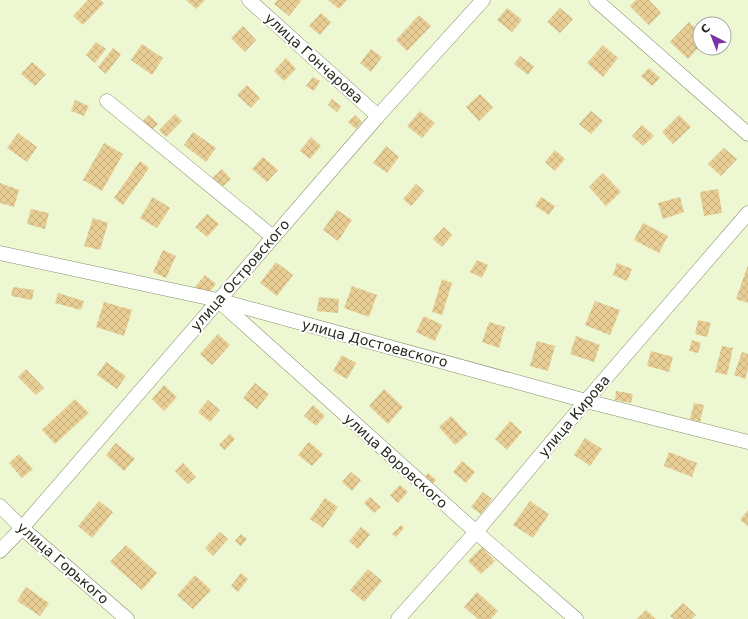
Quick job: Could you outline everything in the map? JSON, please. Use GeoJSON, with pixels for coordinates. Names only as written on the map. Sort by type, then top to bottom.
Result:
{"type":"FeatureCollection","features":[{"type":"Feature","properties":{"kind":"street","name":"улица Гончарова"},"geometry":{"type":"LineString","coordinates":[[249,0],[378,116]]}},
{"type":"Feature","properties":{"kind":"street","name":"улица Островского"},"geometry":{"type":"LineString","coordinates":[[0,551],[22,528],[378,116],[483,0]]}},
{"type":"Feature","properties":{"kind":"street"},"geometry":{"type":"LineString","coordinates":[[596,0],[748,134]]}},
{"type":"Feature","properties":{"kind":"street"},"geometry":{"type":"LineString","coordinates":[[107,101],[272,237]]}},
{"type":"Feature","properties":{"kind":"street","name":"улица Кирова"},"geometry":{"type":"LineString","coordinates":[[398,619],[476,532],[586,401],[748,213]]}},
{"type":"Feature","properties":{"kind":"street","name":"улица Достоевского"},"geometry":{"type":"LineString","coordinates":[[0,253],[218,300],[586,401],[748,442]]}},
{"type":"Feature","properties":{"kind":"street","name":"улица Воровского"},"geometry":{"type":"LineString","coordinates":[[218,300],[476,532],[576,619]]}},
{"type":"Feature","properties":{"kind":"street","name":"улица Горького"},"geometry":{"type":"LineString","coordinates":[[0,506],[22,528],[127,619]]}},
{"type":"Feature","properties":{"kind":"building"},"geometry":{"type":"Polygon","coordinates":[[[88,0],[100,0],[104,3],[83,25],[73,16],[88,0]]]}},
{"type":"Feature","properties":{"kind":"building"},"geometry":{"type":"Polygon","coordinates":[[[186,0],[205,0],[196,9],[186,0]]]}},
{"type":"Feature","properties":{"kind":"building"},"geometry":{"type":"Polygon","coordinates":[[[277,0],[301,1],[289,16],[274,4],[277,0]]]}},
{"type":"Feature","properties":{"kind":"building"},"geometry":{"type":"Polygon","coordinates":[[[328,0],[347,0],[339,9],[328,0]]]}},
{"type":"Feature","properties":{"kind":"building"},"geometry":{"type":"Polygon","coordinates":[[[636,0],[649,0],[661,13],[649,25],[630,6],[636,0]]]}},
{"type":"Feature","properties":{"kind":"building"},"geometry":{"type":"Polygon","coordinates":[[[507,8],[522,20],[512,32],[497,20],[507,8]]]}},
{"type":"Feature","properties":{"kind":"building"},"geometry":{"type":"Polygon","coordinates":[[[560,8],[573,19],[560,33],[547,22],[560,8]]]}},
{"type":"Feature","properties":{"kind":"building"},"geometry":{"type":"Polygon","coordinates":[[[321,13],[331,22],[320,35],[309,26],[321,13]]]}},
{"type":"Feature","properties":{"kind":"building"},"geometry":{"type":"Polygon","coordinates":[[[419,15],[431,26],[407,51],[396,40],[419,15]]]}},
{"type":"Feature","properties":{"kind":"building"},"geometry":{"type":"Polygon","coordinates":[[[689,22],[692,25],[692,55],[688,59],[670,42],[689,22]]]}},
{"type":"Feature","properties":{"kind":"building"},"geometry":{"type":"Polygon","coordinates":[[[243,26],[256,40],[245,52],[231,38],[243,26]]]}},
{"type":"Feature","properties":{"kind":"building"},"geometry":{"type":"Polygon","coordinates":[[[96,42],[106,49],[95,63],[86,55],[96,42]]]}},
{"type":"Feature","properties":{"kind":"building"},"geometry":{"type":"Polygon","coordinates":[[[142,44],[163,58],[152,75],[131,60],[142,44]]]}},
{"type":"Feature","properties":{"kind":"building"},"geometry":{"type":"Polygon","coordinates":[[[603,45],[618,58],[603,77],[587,63],[603,45]]]}},
{"type":"Feature","properties":{"kind":"building"},"geometry":{"type":"Polygon","coordinates":[[[113,48],[121,54],[106,74],[98,67],[113,48]]]}},
{"type":"Feature","properties":{"kind":"building"},"geometry":{"type":"Polygon","coordinates":[[[371,49],[382,57],[371,72],[360,63],[371,49]]]}},
{"type":"Feature","properties":{"kind":"building"},"geometry":{"type":"Polygon","coordinates":[[[520,56],[534,66],[528,75],[514,64],[520,56]]]}},
{"type":"Feature","properties":{"kind":"building"},"geometry":{"type":"Polygon","coordinates":[[[286,58],[296,69],[284,81],[274,71],[286,58]]]}},
{"type":"Feature","properties":{"kind":"building"},"geometry":{"type":"Polygon","coordinates":[[[32,62],[46,74],[35,86],[21,74],[32,62]]]}},
{"type":"Feature","properties":{"kind":"building"},"geometry":{"type":"Polygon","coordinates":[[[649,68],[660,78],[652,86],[641,76],[649,68]]]}},
{"type":"Feature","properties":{"kind":"building"},"geometry":{"type":"Polygon","coordinates":[[[313,77],[320,81],[314,91],[306,86],[313,77]]]}},
{"type":"Feature","properties":{"kind":"building"},"geometry":{"type":"Polygon","coordinates":[[[247,85],[260,98],[251,108],[237,95],[247,85]]]}},
{"type":"Feature","properties":{"kind":"building"},"geometry":{"type":"Polygon","coordinates":[[[480,94],[493,107],[479,121],[466,107],[480,94]]]}},
{"type":"Feature","properties":{"kind":"building"},"geometry":{"type":"Polygon","coordinates":[[[332,99],[341,106],[337,112],[328,105],[332,99]]]}},
{"type":"Feature","properties":{"kind":"building"},"geometry":{"type":"Polygon","coordinates":[[[75,100],[89,106],[84,116],[71,111],[75,100]]]}},
{"type":"Feature","properties":{"kind":"building"},"geometry":{"type":"Polygon","coordinates":[[[420,111],[435,123],[422,138],[407,126],[420,111]]]}},
{"type":"Feature","properties":{"kind":"building"},"geometry":{"type":"Polygon","coordinates":[[[591,111],[603,121],[591,134],[579,124],[591,111]]]}},
{"type":"Feature","properties":{"kind":"building"},"geometry":{"type":"Polygon","coordinates":[[[175,114],[182,121],[166,137],[159,130],[175,114]]]}},
{"type":"Feature","properties":{"kind":"building"},"geometry":{"type":"Polygon","coordinates":[[[149,115],[158,124],[150,132],[142,122],[149,115]]]}},
{"type":"Feature","properties":{"kind":"building"},"geometry":{"type":"Polygon","coordinates":[[[355,115],[362,122],[356,129],[348,122],[355,115]]]}},
{"type":"Feature","properties":{"kind":"building"},"geometry":{"type":"Polygon","coordinates":[[[679,115],[691,127],[673,144],[662,132],[679,115]]]}},
{"type":"Feature","properties":{"kind":"building"},"geometry":{"type":"Polygon","coordinates":[[[642,125],[654,136],[643,146],[632,136],[642,125]]]}},
{"type":"Feature","properties":{"kind":"building"},"geometry":{"type":"Polygon","coordinates":[[[193,132],[216,148],[206,162],[184,145],[193,132]]]}},
{"type":"Feature","properties":{"kind":"building"},"geometry":{"type":"Polygon","coordinates":[[[18,133],[37,147],[27,162],[7,148],[18,133]]]}},
{"type":"Feature","properties":{"kind":"building"},"geometry":{"type":"Polygon","coordinates":[[[311,137],[321,146],[310,159],[300,151],[311,137]]]}},
{"type":"Feature","properties":{"kind":"building"},"geometry":{"type":"Polygon","coordinates":[[[104,143],[123,154],[102,191],[83,180],[104,143]]]}},
{"type":"Feature","properties":{"kind":"building"},"geometry":{"type":"Polygon","coordinates":[[[386,146],[399,157],[387,173],[373,163],[386,146]]]}},
{"type":"Feature","properties":{"kind":"building"},"geometry":{"type":"Polygon","coordinates":[[[724,148],[737,159],[721,176],[708,164],[724,148]]]}},
{"type":"Feature","properties":{"kind":"building"},"geometry":{"type":"Polygon","coordinates":[[[555,150],[565,159],[555,171],[545,162],[555,150]]]}},
{"type":"Feature","properties":{"kind":"building"},"geometry":{"type":"Polygon","coordinates":[[[263,157],[278,170],[267,182],[252,169],[263,157]]]}},
{"type":"Feature","properties":{"kind":"building"},"geometry":{"type":"Polygon","coordinates":[[[140,161],[149,168],[123,205],[114,198],[140,161]]]}},
{"type":"Feature","properties":{"kind":"building"},"geometry":{"type":"Polygon","coordinates":[[[222,169],[231,179],[220,189],[211,179],[222,169]]]}},
{"type":"Feature","properties":{"kind":"building"},"geometry":{"type":"Polygon","coordinates":[[[603,173],[621,192],[606,206],[589,187],[603,173]]]}},
{"type":"Feature","properties":{"kind":"building"},"geometry":{"type":"Polygon","coordinates":[[[0,183],[19,190],[14,207],[0,203],[0,183]]]}},
{"type":"Feature","properties":{"kind":"building"},"geometry":{"type":"Polygon","coordinates":[[[416,184],[424,191],[411,206],[403,199],[416,184]]]}},
{"type":"Feature","properties":{"kind":"building"},"geometry":{"type":"Polygon","coordinates":[[[718,189],[722,213],[704,216],[700,192],[718,189]]]}},
{"type":"Feature","properties":{"kind":"building"},"geometry":{"type":"Polygon","coordinates":[[[153,197],[170,208],[157,228],[140,218],[153,197]]]}},
{"type":"Feature","properties":{"kind":"building"},"geometry":{"type":"Polygon","coordinates":[[[541,197],[555,206],[549,215],[535,206],[541,197]]]}},
{"type":"Feature","properties":{"kind":"building"},"geometry":{"type":"Polygon","coordinates":[[[680,197],[684,212],[663,219],[658,203],[680,197]]]}},
{"type":"Feature","properties":{"kind":"building"},"geometry":{"type":"Polygon","coordinates":[[[31,209],[49,213],[45,229],[27,224],[31,209]]]}},
{"type":"Feature","properties":{"kind":"building"},"geometry":{"type":"Polygon","coordinates":[[[337,210],[352,220],[338,241],[323,230],[337,210]]]}},
{"type":"Feature","properties":{"kind":"building"},"geometry":{"type":"Polygon","coordinates":[[[207,214],[219,224],[207,237],[195,227],[207,214]]]}},
{"type":"Feature","properties":{"kind":"building"},"geometry":{"type":"Polygon","coordinates":[[[93,218],[108,223],[100,250],[84,246],[93,218]]]}},
{"type":"Feature","properties":{"kind":"building"},"geometry":{"type":"Polygon","coordinates":[[[643,223],[668,236],[659,253],[634,240],[643,223]]]}},
{"type":"Feature","properties":{"kind":"building"},"geometry":{"type":"Polygon","coordinates":[[[444,227],[452,235],[442,247],[433,239],[444,227]]]}},
{"type":"Feature","properties":{"kind":"building"},"geometry":{"type":"Polygon","coordinates":[[[163,250],[176,256],[166,278],[153,272],[163,250]]]}},
{"type":"Feature","properties":{"kind":"building"},"geometry":{"type":"Polygon","coordinates":[[[477,260],[488,265],[482,278],[470,272],[477,260]]]}},
{"type":"Feature","properties":{"kind":"building"},"geometry":{"type":"Polygon","coordinates":[[[276,262],[293,275],[277,296],[260,283],[276,262]]]}},
{"type":"Feature","properties":{"kind":"building"},"geometry":{"type":"Polygon","coordinates":[[[617,263],[632,269],[627,281],[613,275],[617,263]]]}},
{"type":"Feature","properties":{"kind":"building"},"geometry":{"type":"Polygon","coordinates":[[[748,265],[748,303],[736,299],[748,265]]]}},
{"type":"Feature","properties":{"kind":"building"},"geometry":{"type":"Polygon","coordinates":[[[205,275],[216,284],[206,296],[195,287],[205,275]]]}},
{"type":"Feature","properties":{"kind":"building"},"geometry":{"type":"Polygon","coordinates":[[[442,279],[452,283],[442,315],[432,312],[442,279]]]}},
{"type":"Feature","properties":{"kind":"building"},"geometry":{"type":"Polygon","coordinates":[[[352,286],[377,295],[369,317],[344,308],[352,286]]]}},
{"type":"Feature","properties":{"kind":"building"},"geometry":{"type":"Polygon","coordinates":[[[13,287],[34,290],[32,300],[11,296],[13,287]]]}},
{"type":"Feature","properties":{"kind":"building"},"geometry":{"type":"Polygon","coordinates":[[[58,293],[84,301],[81,310],[55,303],[58,293]]]}},
{"type":"Feature","properties":{"kind":"building"},"geometry":{"type":"Polygon","coordinates":[[[319,297],[339,299],[338,313],[317,311],[319,297]]]}},
{"type":"Feature","properties":{"kind":"building"},"geometry":{"type":"Polygon","coordinates":[[[595,301],[620,310],[610,335],[585,325],[595,301]]]}},
{"type":"Feature","properties":{"kind":"building"},"geometry":{"type":"Polygon","coordinates":[[[104,302],[132,310],[124,336],[96,327],[104,302]]]}},
{"type":"Feature","properties":{"kind":"building"},"geometry":{"type":"Polygon","coordinates":[[[424,316],[442,325],[435,341],[416,332],[424,316]]]}},
{"type":"Feature","properties":{"kind":"building"},"geometry":{"type":"Polygon","coordinates":[[[698,320],[711,323],[707,337],[695,334],[698,320]]]}},
{"type":"Feature","properties":{"kind":"building"},"geometry":{"type":"Polygon","coordinates":[[[489,322],[505,327],[499,348],[482,342],[489,322]]]}},
{"type":"Feature","properties":{"kind":"building"},"geometry":{"type":"Polygon","coordinates":[[[218,334],[230,345],[212,365],[200,354],[218,334]]]}},
{"type":"Feature","properties":{"kind":"building"},"geometry":{"type":"Polygon","coordinates":[[[576,336],[600,345],[594,362],[570,354],[576,336]]]}},
{"type":"Feature","properties":{"kind":"building"},"geometry":{"type":"Polygon","coordinates":[[[692,340],[701,343],[698,353],[689,351],[692,340]]]}},
{"type":"Feature","properties":{"kind":"building"},"geometry":{"type":"Polygon","coordinates":[[[537,341],[555,346],[548,371],[530,366],[537,341]]]}},
{"type":"Feature","properties":{"kind":"building"},"geometry":{"type":"Polygon","coordinates":[[[722,346],[733,348],[727,375],[715,372],[722,346]]]}},
{"type":"Feature","properties":{"kind":"building"},"geometry":{"type":"Polygon","coordinates":[[[651,351],[673,357],[669,372],[647,366],[651,351]]]}},
{"type":"Feature","properties":{"kind":"building"},"geometry":{"type":"Polygon","coordinates":[[[742,352],[748,354],[748,369],[745,379],[734,375],[742,352]]]}},
{"type":"Feature","properties":{"kind":"building"},"geometry":{"type":"Polygon","coordinates":[[[342,355],[356,363],[347,379],[333,371],[342,355]]]}},
{"type":"Feature","properties":{"kind":"building"},"geometry":{"type":"Polygon","coordinates":[[[106,362],[126,376],[117,389],[97,375],[106,362]]]}},
{"type":"Feature","properties":{"kind":"building"},"geometry":{"type":"Polygon","coordinates":[[[26,369],[44,388],[36,395],[18,377],[26,369]]]}},
{"type":"Feature","properties":{"kind":"building"},"geometry":{"type":"Polygon","coordinates":[[[255,383],[269,394],[257,409],[243,398],[255,383]]]}},
{"type":"Feature","properties":{"kind":"building"},"geometry":{"type":"Polygon","coordinates":[[[164,385],[177,397],[164,411],[152,399],[164,385]]]}},
{"type":"Feature","properties":{"kind":"building"},"geometry":{"type":"Polygon","coordinates":[[[384,389],[403,407],[388,424],[369,406],[384,389]]]}},
{"type":"Feature","properties":{"kind":"building"},"geometry":{"type":"Polygon","coordinates":[[[616,391],[633,394],[631,403],[615,400],[616,391]]]}},
{"type":"Feature","properties":{"kind":"building"},"geometry":{"type":"Polygon","coordinates":[[[75,399],[89,413],[55,444],[42,430],[75,399]]]}},
{"type":"Feature","properties":{"kind":"building"},"geometry":{"type":"Polygon","coordinates":[[[208,400],[220,410],[210,422],[198,412],[208,400]]]}},
{"type":"Feature","properties":{"kind":"building"},"geometry":{"type":"Polygon","coordinates":[[[694,403],[704,405],[700,422],[690,419],[694,403]]]}},
{"type":"Feature","properties":{"kind":"building"},"geometry":{"type":"Polygon","coordinates":[[[313,405],[325,416],[316,426],[304,416],[313,405]]]}},
{"type":"Feature","properties":{"kind":"building"},"geometry":{"type":"Polygon","coordinates":[[[451,416],[468,434],[455,445],[439,427],[451,416]]]}},
{"type":"Feature","properties":{"kind":"building"},"geometry":{"type":"Polygon","coordinates":[[[510,421],[522,432],[507,450],[495,439],[510,421]]]}},
{"type":"Feature","properties":{"kind":"building"},"geometry":{"type":"Polygon","coordinates":[[[230,434],[235,439],[225,450],[219,445],[230,434]]]}},
{"type":"Feature","properties":{"kind":"building"},"geometry":{"type":"Polygon","coordinates":[[[585,438],[602,449],[590,466],[574,455],[585,438]]]}},
{"type":"Feature","properties":{"kind":"building"},"geometry":{"type":"Polygon","coordinates":[[[309,442],[323,454],[312,466],[298,455],[309,442]]]}},
{"type":"Feature","properties":{"kind":"building"},"geometry":{"type":"Polygon","coordinates":[[[116,443],[135,459],[124,471],[106,455],[116,443]]]}},
{"type":"Feature","properties":{"kind":"building"},"geometry":{"type":"Polygon","coordinates":[[[669,452],[697,463],[692,477],[664,466],[669,452]]]}},
{"type":"Feature","properties":{"kind":"building"},"geometry":{"type":"Polygon","coordinates":[[[19,454],[33,469],[22,478],[9,463],[19,454]]]}},
{"type":"Feature","properties":{"kind":"building"},"geometry":{"type":"Polygon","coordinates":[[[462,461],[475,472],[466,483],[453,472],[462,461]]]}},
{"type":"Feature","properties":{"kind":"building"},"geometry":{"type":"Polygon","coordinates":[[[183,463],[196,477],[188,484],[175,471],[183,463]]]}},
{"type":"Feature","properties":{"kind":"building"},"geometry":{"type":"Polygon","coordinates":[[[351,472],[361,480],[352,491],[342,482],[351,472]]]}},
{"type":"Feature","properties":{"kind":"building"},"geometry":{"type":"Polygon","coordinates":[[[428,473],[436,480],[432,485],[424,478],[428,473]]]}},
{"type":"Feature","properties":{"kind":"building"},"geometry":{"type":"Polygon","coordinates":[[[400,485],[408,492],[398,503],[390,495],[400,485]]]}},
{"type":"Feature","properties":{"kind":"building"},"geometry":{"type":"Polygon","coordinates":[[[483,492],[492,499],[481,514],[471,507],[483,492]]]}},
{"type":"Feature","properties":{"kind":"building"},"geometry":{"type":"Polygon","coordinates":[[[370,497],[381,507],[374,513],[364,503],[370,497]]]}},
{"type":"Feature","properties":{"kind":"building"},"geometry":{"type":"Polygon","coordinates":[[[325,498],[338,507],[323,528],[310,519],[325,498]]]}},
{"type":"Feature","properties":{"kind":"building"},"geometry":{"type":"Polygon","coordinates":[[[99,501],[113,512],[92,538],[78,526],[99,501]]]}},
{"type":"Feature","properties":{"kind":"building"},"geometry":{"type":"Polygon","coordinates":[[[530,501],[549,514],[533,538],[513,525],[530,501]]]}},
{"type":"Feature","properties":{"kind":"building"},"geometry":{"type":"Polygon","coordinates":[[[748,510],[748,526],[740,520],[748,510]]]}},
{"type":"Feature","properties":{"kind":"building"},"geometry":{"type":"Polygon","coordinates":[[[401,525],[404,528],[396,537],[392,534],[401,525]]]}},
{"type":"Feature","properties":{"kind":"building"},"geometry":{"type":"Polygon","coordinates":[[[361,527],[370,534],[358,549],[349,541],[361,527]]]}},
{"type":"Feature","properties":{"kind":"building"},"geometry":{"type":"Polygon","coordinates":[[[220,532],[228,539],[213,556],[205,548],[220,532]]]}},
{"type":"Feature","properties":{"kind":"building"},"geometry":{"type":"Polygon","coordinates":[[[241,534],[247,539],[241,546],[235,541],[241,534]]]}},
{"type":"Feature","properties":{"kind":"building"},"geometry":{"type":"Polygon","coordinates":[[[126,545],[157,573],[142,590],[110,562],[126,545]]]}},
{"type":"Feature","properties":{"kind":"building"},"geometry":{"type":"Polygon","coordinates":[[[482,547],[495,561],[481,574],[468,561],[482,547]]]}},
{"type":"Feature","properties":{"kind":"building"},"geometry":{"type":"Polygon","coordinates":[[[368,569],[382,581],[364,602],[350,590],[368,569]]]}},
{"type":"Feature","properties":{"kind":"building"},"geometry":{"type":"Polygon","coordinates":[[[241,573],[248,579],[238,592],[231,586],[241,573]]]}},
{"type":"Feature","properties":{"kind":"building"},"geometry":{"type":"Polygon","coordinates":[[[195,575],[211,590],[193,609],[177,595],[195,575]]]}},
{"type":"Feature","properties":{"kind":"building"},"geometry":{"type":"Polygon","coordinates":[[[26,587],[49,603],[40,616],[17,601],[26,587]]]}},
{"type":"Feature","properties":{"kind":"building"},"geometry":{"type":"Polygon","coordinates":[[[477,592],[498,611],[491,619],[478,619],[464,607],[477,592]]]}},
{"type":"Feature","properties":{"kind":"building"},"geometry":{"type":"Polygon","coordinates":[[[683,603],[696,615],[692,619],[674,619],[670,616],[683,603]]]}},
{"type":"Feature","properties":{"kind":"building"},"geometry":{"type":"Polygon","coordinates":[[[646,610],[656,619],[637,619],[646,610]]]}}]}
